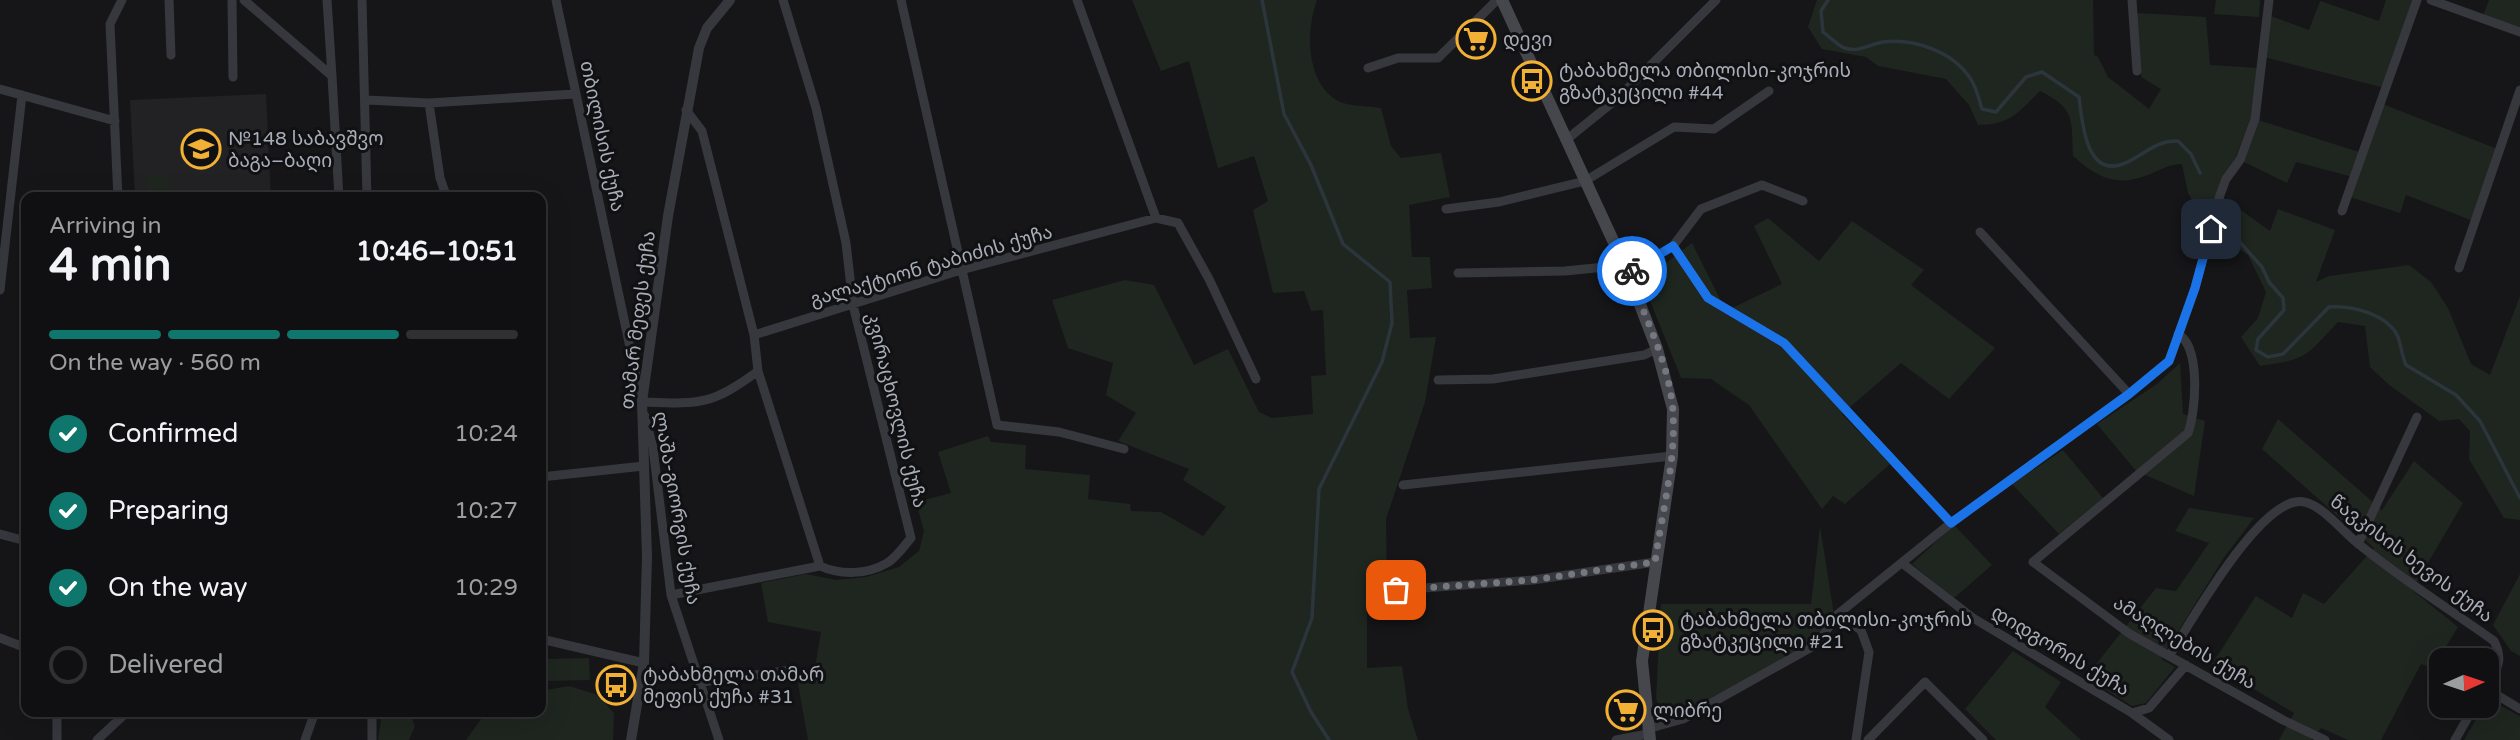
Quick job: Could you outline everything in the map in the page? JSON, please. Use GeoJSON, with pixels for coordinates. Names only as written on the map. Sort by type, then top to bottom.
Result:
{"type":"FeatureCollection","features":[{"type":"Feature","properties":{"kind":"main road"},"geometry":{"type":"LineString","coordinates":[[1499,0],[1626,269],[1657,349],[1673,409],[1672,456],[1642,661],[1648,734]]}},
{"type":"Feature","properties":{"kind":"street"},"geometry":{"type":"LineString","coordinates":[[118,192],[110,24],[122,0]]}},
{"type":"Feature","properties":{"kind":"street"},"geometry":{"type":"LineString","coordinates":[[169,0],[171,55]]}},
{"type":"Feature","properties":{"kind":"street"},"geometry":{"type":"LineString","coordinates":[[232,0],[233,77]]}},
{"type":"Feature","properties":{"kind":"street"},"geometry":{"type":"LineString","coordinates":[[244,0],[332,76]]}},
{"type":"Feature","properties":{"kind":"street"},"geometry":{"type":"LineString","coordinates":[[327,0],[339,192]]}},
{"type":"Feature","properties":{"kind":"street"},"geometry":{"type":"LineString","coordinates":[[362,0],[366,192]]}},
{"type":"Feature","properties":{"kind":"street","name":"თბილისის ქუჩა"},"geometry":{"type":"LineString","coordinates":[[556,0],[642,402]]}},
{"type":"Feature","properties":{"kind":"street","name":"თამარ მეფეს ქუჩა"},"geometry":{"type":"LineString","coordinates":[[631,740],[644,663],[647,557],[642,402],[686,109],[699,48],[707,28],[730,0]]}},
{"type":"Feature","properties":{"kind":"street","name":"კვირაცხოვლის ქუჩა"},"geometry":{"type":"LineString","coordinates":[[671,595],[820,566],[837,573],[887,563],[911,538],[853,305],[846,243],[816,108],[783,0]]}},
{"type":"Feature","properties":{"kind":"street"},"geometry":{"type":"LineString","coordinates":[[901,0],[997,425],[1059,432],[1124,449]]}},
{"type":"Feature","properties":{"kind":"street"},"geometry":{"type":"LineString","coordinates":[[1077,0],[1156,218],[1178,223],[1209,279],[1256,379]]}},
{"type":"Feature","properties":{"kind":"street"},"geometry":{"type":"LineString","coordinates":[[1368,68],[1398,58],[1438,58],[1499,0]]}},
{"type":"Feature","properties":{"kind":"street"},"geometry":{"type":"LineString","coordinates":[[1566,140],[1618,98],[1716,0]]}},
{"type":"Feature","properties":{"kind":"street"},"geometry":{"type":"LineString","coordinates":[[2132,0],[2137,71]]}},
{"type":"Feature","properties":{"kind":"street"},"geometry":{"type":"LineString","coordinates":[[1616,740],[1648,734],[1683,719],[1817,644],[1838,614],[1951,523],[2129,394],[2169,361],[2195,288],[2220,195],[2240,160],[2255,119],[2269,0]]}},
{"type":"Feature","properties":{"kind":"street"},"geometry":{"type":"LineString","coordinates":[[2342,211],[2417,0]]}},
{"type":"Feature","properties":{"kind":"street"},"geometry":{"type":"LineString","coordinates":[[2431,0],[2520,32]]}},
{"type":"Feature","properties":{"kind":"street"},"geometry":{"type":"LineString","coordinates":[[0,89],[115,121]]}},
{"type":"Feature","properties":{"kind":"street"},"geometry":{"type":"LineString","coordinates":[[2459,268],[2520,90]]}},
{"type":"Feature","properties":{"kind":"street"},"geometry":{"type":"LineString","coordinates":[[1446,209],[1499,202],[1585,181],[1674,127],[1714,129],[1769,91]]}},
{"type":"Feature","properties":{"kind":"street"},"geometry":{"type":"LineString","coordinates":[[366,100],[429,103],[575,94]]}},
{"type":"Feature","properties":{"kind":"street"},"geometry":{"type":"LineString","coordinates":[[0,290],[22,95]]}},
{"type":"Feature","properties":{"kind":"street"},"geometry":{"type":"LineString","coordinates":[[429,103],[440,178],[445,192]]}},
{"type":"Feature","properties":{"kind":"street"},"geometry":{"type":"LineString","coordinates":[[686,109],[702,131],[754,335],[758,371],[820,566]]}},
{"type":"Feature","properties":{"kind":"street"},"geometry":{"type":"LineString","coordinates":[[1458,273],[1626,269],[1673,246],[1701,209],[1762,185],[1803,201]]}},
{"type":"Feature","properties":{"kind":"street","name":"გალაქტიონ ტაბიძის ქუჩა"},"geometry":{"type":"LineString","coordinates":[[754,335],[961,270],[1156,218]]}},
{"type":"Feature","properties":{"kind":"street"},"geometry":{"type":"LineString","coordinates":[[1980,232],[2129,394]]}},
{"type":"Feature","properties":{"kind":"street"},"geometry":{"type":"LineString","coordinates":[[1673,246],[1708,298],[1784,343],[1951,523]]}},
{"type":"Feature","properties":{"kind":"street","name":"ამაღლების ქუჩა"},"geometry":{"type":"LineString","coordinates":[[2178,334],[2187,338],[2192,349],[2195,413],[2188,433],[2034,562],[2130,634],[2283,720],[2325,740]]}},
{"type":"Feature","properties":{"kind":"street"},"geometry":{"type":"LineString","coordinates":[[1438,380],[1493,379],[1644,355],[1657,349]]}},
{"type":"Feature","properties":{"kind":"street"},"geometry":{"type":"LineString","coordinates":[[642,402],[697,404],[713,399],[758,371]]}},
{"type":"Feature","properties":{"kind":"street","name":"ლაშა-გიორგის ქუჩა"},"geometry":{"type":"LineString","coordinates":[[642,402],[653,448],[671,595],[719,740]]}},
{"type":"Feature","properties":{"kind":"street"},"geometry":{"type":"LineString","coordinates":[[2358,544],[2417,417]]}},
{"type":"Feature","properties":{"kind":"street"},"geometry":{"type":"LineString","coordinates":[[1403,485],[1672,456]]}},
{"type":"Feature","properties":{"kind":"street"},"geometry":{"type":"LineString","coordinates":[[546,476],[644,466]]}},
{"type":"Feature","properties":{"kind":"street","name":"წავკისის ხევის ქუჩა"},"geometry":{"type":"LineString","coordinates":[[2169,656],[2229,562],[2275,510],[2297,501],[2312,504],[2358,544],[2494,641],[2498,648]]}},
{"type":"Feature","properties":{"kind":"street"},"geometry":{"type":"LineString","coordinates":[[0,534],[21,540]]}},
{"type":"Feature","properties":{"kind":"street"},"geometry":{"type":"LineString","coordinates":[[1396,590],[1533,580],[1655,562]]}},
{"type":"Feature","properties":{"kind":"street","name":"დიდგორის ქუჩა"},"geometry":{"type":"LineString","coordinates":[[1902,563],[1986,626],[2132,713],[2169,740]]}},
{"type":"Feature","properties":{"kind":"street"},"geometry":{"type":"LineString","coordinates":[[1838,614],[1861,630],[1869,652],[1856,740]]}},
{"type":"Feature","properties":{"kind":"street"},"geometry":{"type":"LineString","coordinates":[[0,638],[21,646]]}},
{"type":"Feature","properties":{"kind":"street"},"geometry":{"type":"LineString","coordinates":[[546,640],[644,663]]}},
{"type":"Feature","properties":{"kind":"street"},"geometry":{"type":"LineString","coordinates":[[2132,713],[2149,708],[2186,666]]}},
{"type":"Feature","properties":{"kind":"street"},"geometry":{"type":"LineString","coordinates":[[702,682],[792,670]]}},
{"type":"Feature","properties":{"kind":"street"},"geometry":{"type":"LineString","coordinates":[[1868,740],[1924,682],[1983,740]]}},
{"type":"Feature","properties":{"kind":"street","name":"წავკისის ხევის ქუჩა"},"geometry":{"type":"LineString","coordinates":[[2499,695],[2520,709]]}},
{"type":"Feature","properties":{"kind":"street"},"geometry":{"type":"LineString","coordinates":[[57,717],[57,740]]}},
{"type":"Feature","properties":{"kind":"street"},"geometry":{"type":"LineString","coordinates":[[97,740],[122,717]]}},
{"type":"Feature","properties":{"kind":"street"},"geometry":{"type":"LineString","coordinates":[[304,740],[313,717]]}},
{"type":"Feature","properties":{"kind":"street"},"geometry":{"type":"LineString","coordinates":[[372,717],[372,740]]}},
{"type":"Feature","properties":{"kind":"street"},"geometry":{"type":"LineString","coordinates":[[2455,740],[2468,718]]}},
{"type":"Feature","properties":{"kind":"street"},"geometry":{"type":"LineString","coordinates":[[108,730],[112,740]]}},
{"type":"Feature","properties":{"kind":"shaded area"},"geometry":{"type":"Polygon","coordinates":[[[1132,0],[1317,0],[1311,26],[1311,55],[1319,81],[1327,92],[1342,103],[1381,108],[1391,146],[1401,158],[1441,153],[1450,197],[1409,205],[1412,257],[1430,257],[1432,288],[1407,290],[1410,338],[1436,337],[1425,402],[1386,519],[1387,583],[1367,594],[1367,668],[1402,666],[1408,709],[1418,740],[808,740],[796,672],[814,673],[821,632],[768,622],[761,583],[806,574],[836,580],[866,577],[899,567],[919,551],[924,531],[916,502],[951,493],[938,452],[988,436],[991,442],[1026,445],[1025,469],[1090,475],[1088,499],[1130,504],[1131,511],[1161,512],[1203,536],[1226,507],[1183,480],[1189,469],[1118,441],[1136,413],[1106,395],[1113,363],[1068,348],[1052,300],[1125,280],[1154,285],[1194,365],[1228,349],[1259,412],[1272,418],[1313,414],[1311,376],[1326,375],[1323,310],[1311,311],[1304,291],[1273,293],[1253,210],[1268,201],[1254,156],[1218,168],[1189,61],[1161,71],[1132,0]]]}},
{"type":"Feature","properties":{"kind":"shaded area"},"geometry":{"type":"Polygon","coordinates":[[[1817,0],[2093,0],[2094,55],[2098,57],[2108,77],[2149,109],[2161,89],[2141,77],[2137,13],[2206,17],[2210,65],[2257,68],[2251,117],[2236,156],[2240,160],[2220,195],[2270,231],[2278,209],[2335,230],[2316,282],[2329,276],[2409,265],[2431,282],[2448,308],[2471,364],[2490,375],[2520,296],[2520,520],[2504,518],[2469,459],[2470,431],[2459,419],[2439,421],[2388,384],[2370,367],[2365,326],[2338,322],[2305,354],[2288,361],[2260,366],[2241,337],[2258,318],[2266,292],[2248,255],[2210,230],[2188,193],[2182,164],[2129,180],[2103,177],[2073,156],[2071,124],[2066,110],[2052,97],[2040,91],[2006,120],[1978,125],[1969,105],[1946,79],[1878,66],[1866,57],[1822,49],[1808,27],[1817,0]]]}},
{"type":"Feature","properties":{"kind":"shaded area"},"geometry":{"type":"Polygon","coordinates":[[[2216,0],[2260,0],[2259,17],[2214,14],[2216,0]]]}},
{"type":"Feature","properties":{"kind":"shaded area"},"geometry":{"type":"Polygon","coordinates":[[[2386,0],[2417,0],[2385,88],[2264,57],[2268,15],[2309,30],[2320,1],[2379,21],[2386,0]]]}},
{"type":"Feature","properties":{"kind":"shaded area"},"geometry":{"type":"Polygon","coordinates":[[[2489,0],[2520,0],[2520,29],[2483,16],[2489,0]]]}},
{"type":"Feature","properties":{"kind":"shaded area","name":"№148 საბავშვო ბაგა–ბაღი"},"geometry":{"type":"Polygon","coordinates":[[[266,94],[271,192],[135,192],[130,100],[266,94]]]}},
{"type":"Feature","properties":{"kind":"shaded area"},"geometry":{"type":"Polygon","coordinates":[[[2380,103],[2500,150],[2476,222],[2406,195],[2400,213],[2347,196],[2353,177],[2296,162],[2287,183],[2240,160],[2255,119],[2362,153],[2380,103]]]}},
{"type":"Feature","properties":{"kind":"shaded area"},"geometry":{"type":"Polygon","coordinates":[[[146,175],[169,175],[170,192],[147,192],[146,175]]]}},
{"type":"Feature","properties":{"kind":"shaded area"},"geometry":{"type":"Polygon","coordinates":[[[1768,218],[1819,261],[1852,221],[1924,270],[1911,285],[1995,348],[1949,399],[1901,363],[1842,414],[1890,464],[1845,504],[1833,496],[1822,509],[1749,405],[1711,379],[1681,378],[1642,281],[1692,243],[1726,311],[1782,284],[1754,226],[1768,218]]]}},
{"type":"Feature","properties":{"kind":"shaded area"},"geometry":{"type":"Polygon","coordinates":[[[2180,363],[2183,414],[2205,421],[2194,496],[2136,471],[2097,424],[2157,384],[2180,363]]]}},
{"type":"Feature","properties":{"kind":"shaded area"},"geometry":{"type":"Polygon","coordinates":[[[2278,419],[2382,510],[2414,461],[2463,503],[2412,590],[2458,627],[2445,648],[2429,648],[2429,667],[2421,664],[2381,740],[2348,740],[2321,728],[2311,740],[2279,740],[2294,713],[2212,664],[2256,596],[2292,618],[2303,593],[2324,604],[2374,548],[2262,449],[2278,419]]]}},
{"type":"Feature","properties":{"kind":"shaded area"},"geometry":{"type":"Polygon","coordinates":[[[2063,450],[2103,498],[2059,534],[2012,484],[2063,450]]]}},
{"type":"Feature","properties":{"kind":"shaded area"},"geometry":{"type":"Polygon","coordinates":[[[2189,508],[2254,518],[2223,559],[2161,659],[2175,667],[2146,703],[2132,706],[2086,677],[2156,588],[2176,591],[2209,543],[2175,531],[2189,508]]]}},
{"type":"Feature","properties":{"kind":"shaded area"},"geometry":{"type":"Polygon","coordinates":[[[1954,525],[1992,565],[1954,598],[1912,564],[1954,525]]]}},
{"type":"Feature","properties":{"kind":"shaded area"},"geometry":{"type":"Polygon","coordinates":[[[1820,526],[1834,615],[1814,642],[1683,718],[1663,721],[1656,698],[1661,604],[1811,604],[1820,526]]]}},
{"type":"Feature","properties":{"kind":"shaded area"},"geometry":{"type":"Polygon","coordinates":[[[2520,574],[2520,656],[2511,651],[2493,625],[2520,574]]]}},
{"type":"Feature","properties":{"kind":"shaded area"},"geometry":{"type":"Polygon","coordinates":[[[2013,651],[2061,682],[2045,707],[2081,740],[1996,740],[1965,709],[2013,651]]]}},
{"type":"Feature","properties":{"kind":"shaded area"},"geometry":{"type":"Polygon","coordinates":[[[589,658],[590,680],[546,681],[546,659],[589,658]]]}},
{"type":"Feature","properties":{"kind":"shaded area"},"geometry":{"type":"Polygon","coordinates":[[[569,686],[598,695],[614,713],[613,740],[466,740],[482,717],[546,717],[546,690],[569,686]]]}},
{"type":"Feature","properties":{"kind":"shaded area"},"geometry":{"type":"Polygon","coordinates":[[[2499,705],[2520,716],[2520,740],[2464,740],[2477,718],[2499,718],[2499,705]]]}},
{"type":"Feature","properties":{"kind":"shaded area"},"geometry":{"type":"Polygon","coordinates":[[[381,717],[411,717],[415,726],[409,740],[378,740],[381,717]]]}},
{"type":"Feature","properties":{"kind":"waterway"},"geometry":{"type":"LineString","coordinates":[[1262,0],[1284,114],[1311,165],[1343,244],[1390,282],[1392,323],[1382,362],[1319,489],[1312,618],[1292,672],[1311,712],[1329,740]]}},
{"type":"Feature","properties":{"kind":"waterway"},"geometry":{"type":"LineString","coordinates":[[1828,0],[1821,11],[1823,32],[1842,47],[1864,48],[1895,41],[1931,48],[1953,60],[1970,78],[1982,109],[1996,112],[2026,77],[2042,72],[2079,97],[2084,132],[2093,155],[2101,163],[2110,166],[2123,164],[2163,143],[2178,141],[2191,154],[2200,173]]}},
{"type":"Feature","properties":{"kind":"waterway"},"geometry":{"type":"LineString","coordinates":[[2218,226],[2230,231],[2262,267],[2269,282],[2283,298],[2284,310],[2258,339],[2256,350],[2268,357],[2283,354],[2329,307],[2358,310],[2378,317],[2386,322],[2398,337],[2406,365],[2456,395],[2480,421],[2520,498]]}},
{"type":"Feature","properties":{"kind":"way so far"},"geometry":{"type":"LineString","coordinates":[[1396,590],[1533,580],[1655,562],[1672,456],[1673,409],[1657,349],[1628,273],[1632,271]]}},
{"type":"Feature","properties":{"kind":"place","name":"დევი"},"geometry":{"type":"Point","coordinates":[1476,39]}},
{"type":"Feature","properties":{"kind":"place","name":"ტაბახმელა თბილისი-კოჯრის გზატკეცილი #44"},"geometry":{"type":"Point","coordinates":[1532,81]}},
{"type":"Feature","properties":{"kind":"place","name":"№148 საბავშვო ბაგა–ბაღი"},"geometry":{"type":"Point","coordinates":[201,149]}},
{"type":"Feature","properties":{"kind":"place","name":"ტაბახმელა თბილისი-კოჯრის გზატკეცილი #21"},"geometry":{"type":"Point","coordinates":[1653,630]}},
{"type":"Feature","properties":{"kind":"place","name":"ტაბახმელა თამარ მეფის ქუჩა #31"},"geometry":{"type":"Point","coordinates":[616,685]}},
{"type":"Feature","properties":{"kind":"place","name":"ლიბრე"},"geometry":{"type":"Point","coordinates":[1626,710]}},
{"type":"Feature","properties":{"kind":"route"},"geometry":{"type":"LineString","coordinates":[[1632,271],[1673,246],[1708,298],[1784,343],[1951,523],[2129,394],[2169,361],[2195,288],[2211,229]]}}]}
